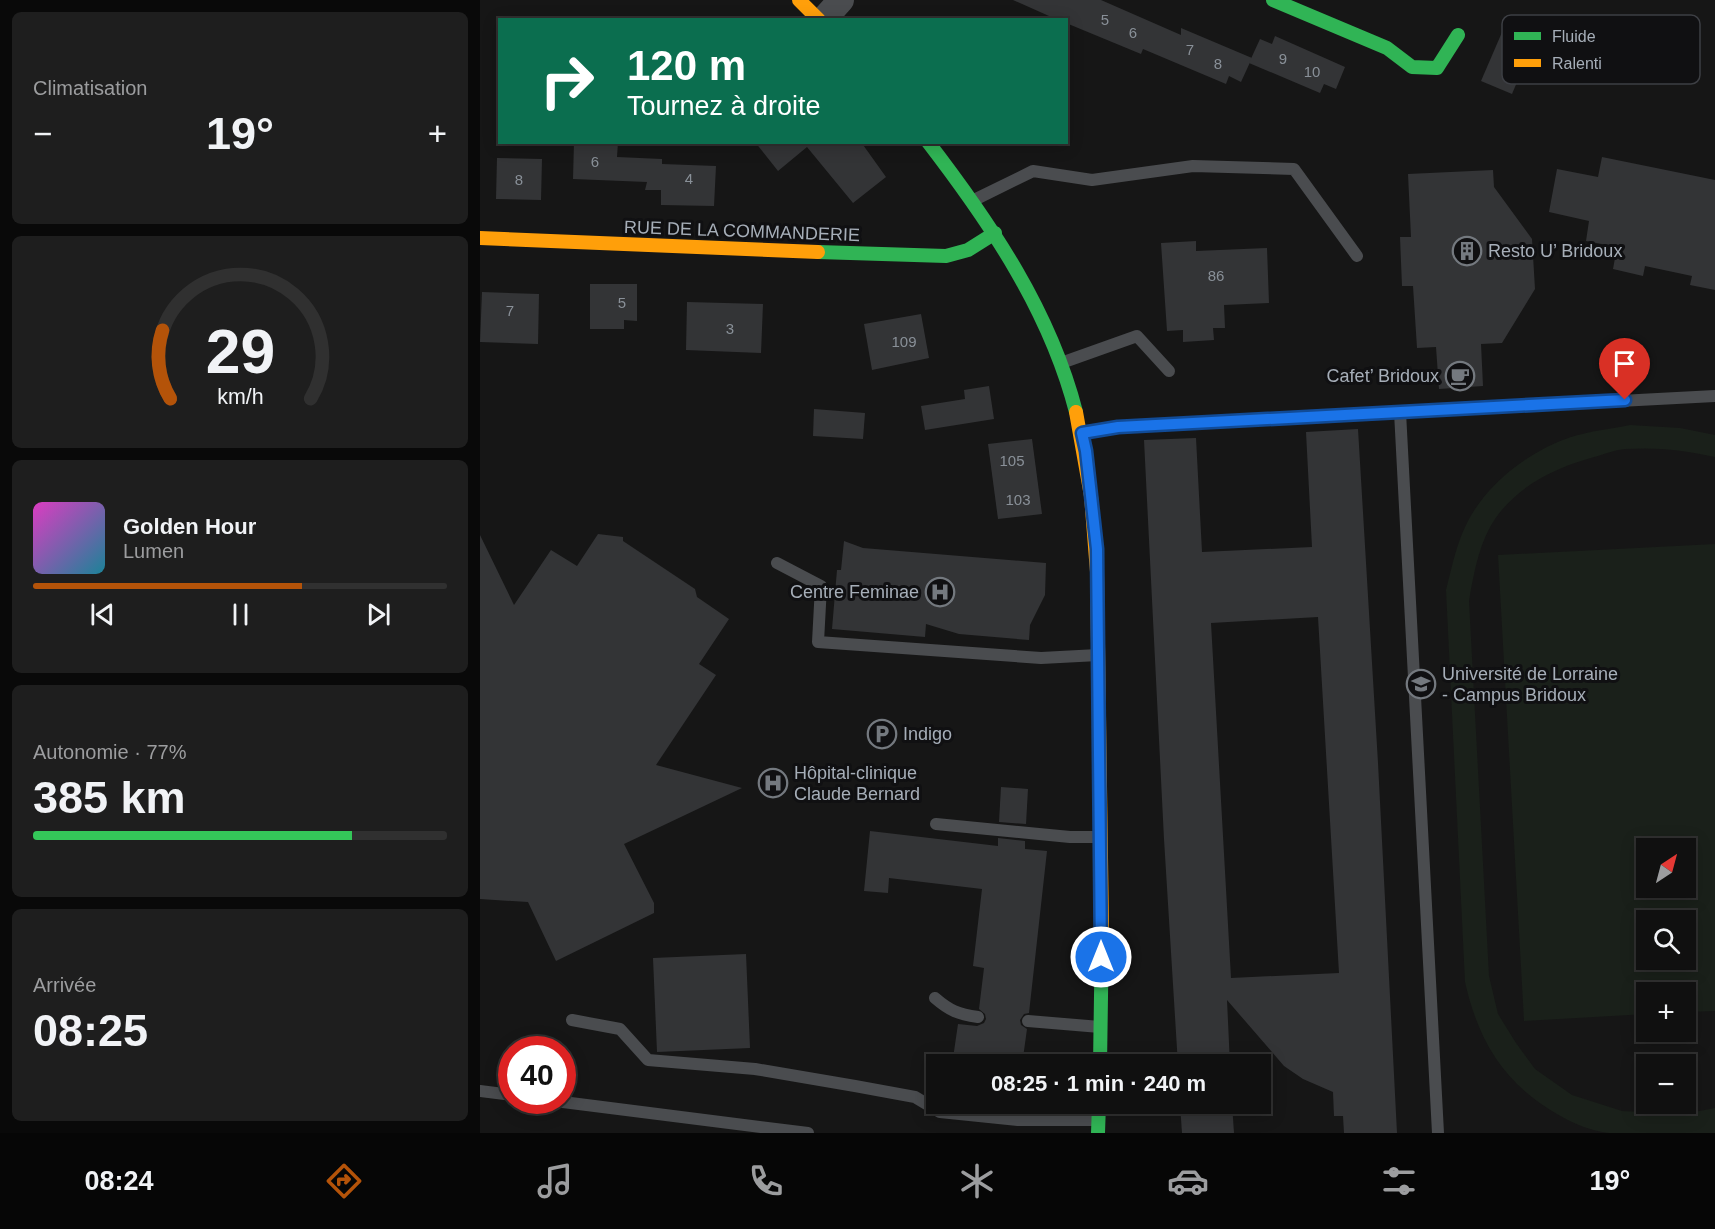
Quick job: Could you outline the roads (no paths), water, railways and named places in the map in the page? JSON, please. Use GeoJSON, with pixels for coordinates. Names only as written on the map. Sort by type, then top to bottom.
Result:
{"type":"FeatureCollection","features":[{"type":"Feature","properties":{"kind":"street"},"geometry":{"type":"LineString","coordinates":[[799,0],[819,18]]}},
{"type":"Feature","properties":{"kind":"street"},"geometry":{"type":"LineString","coordinates":[[823,18],[841,0]]}},
{"type":"Feature","properties":{"kind":"street"},"geometry":{"type":"LineString","coordinates":[[1273,0],[1387,48],[1412,67],[1437,68],[1458,35]]}},
{"type":"Feature","properties":{"kind":"street"},"geometry":{"type":"LineString","coordinates":[[930,144],[995,233],[1023,281],[1069,382],[1086,451],[1097,549],[1101,837],[1100,1054]]}},
{"type":"Feature","properties":{"kind":"street","name":"RUE DE LA COMMANDERIE"},"geometry":{"type":"LineString","coordinates":[[480,238],[944,258],[975,248],[995,233]]}},
{"type":"Feature","properties":{"kind":"lane"},"geometry":{"type":"LineString","coordinates":[[973,201],[1033,171],[1092,180],[1193,166],[1294,169],[1357,256]]}},
{"type":"Feature","properties":{"kind":"lane"},"geometry":{"type":"LineString","coordinates":[[1061,363],[1137,336],[1169,371]]}},
{"type":"Feature","properties":{"kind":"lane"},"geometry":{"type":"LineString","coordinates":[[1082,433],[1118,427],[1715,396]]}},
{"type":"Feature","properties":{"kind":"lane"},"geometry":{"type":"LineString","coordinates":[[1400,412],[1438,1133]]}},
{"type":"Feature","properties":{"kind":"lane"},"geometry":{"type":"LineString","coordinates":[[777,563],[821,586],[818,642],[1041,658],[1099,655]]}},
{"type":"Feature","properties":{"kind":"lane"},"geometry":{"type":"LineString","coordinates":[[936,824],[1070,837],[1101,837]]}},
{"type":"Feature","properties":{"kind":"lane"},"geometry":{"type":"LineString","coordinates":[[935,998],[948,1010],[978,1017]]}},
{"type":"Feature","properties":{"kind":"lane"},"geometry":{"type":"LineString","coordinates":[[572,1020],[620,1029],[648,1060],[755,1069],[844,1084],[915,1098],[940,1112],[1098,1127]]}},
{"type":"Feature","properties":{"kind":"lane"},"geometry":{"type":"LineString","coordinates":[[1028,1022],[1101,1027]]}},
{"type":"Feature","properties":{"kind":"lane"},"geometry":{"type":"LineString","coordinates":[[480,1091],[498,1093]]}},
{"type":"Feature","properties":{"kind":"lane"},"geometry":{"type":"LineString","coordinates":[[576,1104],[808,1133]]}},
{"type":"Feature","properties":{"kind":"place","name":"Resto U’ Bridoux"},"geometry":{"type":"Point","coordinates":[1467,251]}},
{"type":"Feature","properties":{"kind":"place","name":"Cafet’ Bridoux"},"geometry":{"type":"Point","coordinates":[1460,376]}},
{"type":"Feature","properties":{"kind":"place","name":"Centre Feminae"},"geometry":{"type":"Point","coordinates":[940,592]}},
{"type":"Feature","properties":{"kind":"place","name":"Université de Lorraine - Campus Bridoux"},"geometry":{"type":"Point","coordinates":[1421,684]}},
{"type":"Feature","properties":{"kind":"place","name":"Indigo"},"geometry":{"type":"Point","coordinates":[882,734]}},
{"type":"Feature","properties":{"kind":"place","name":"Hôpital-clinique Claude Bernard"},"geometry":{"type":"Point","coordinates":[773,783]}}]}
